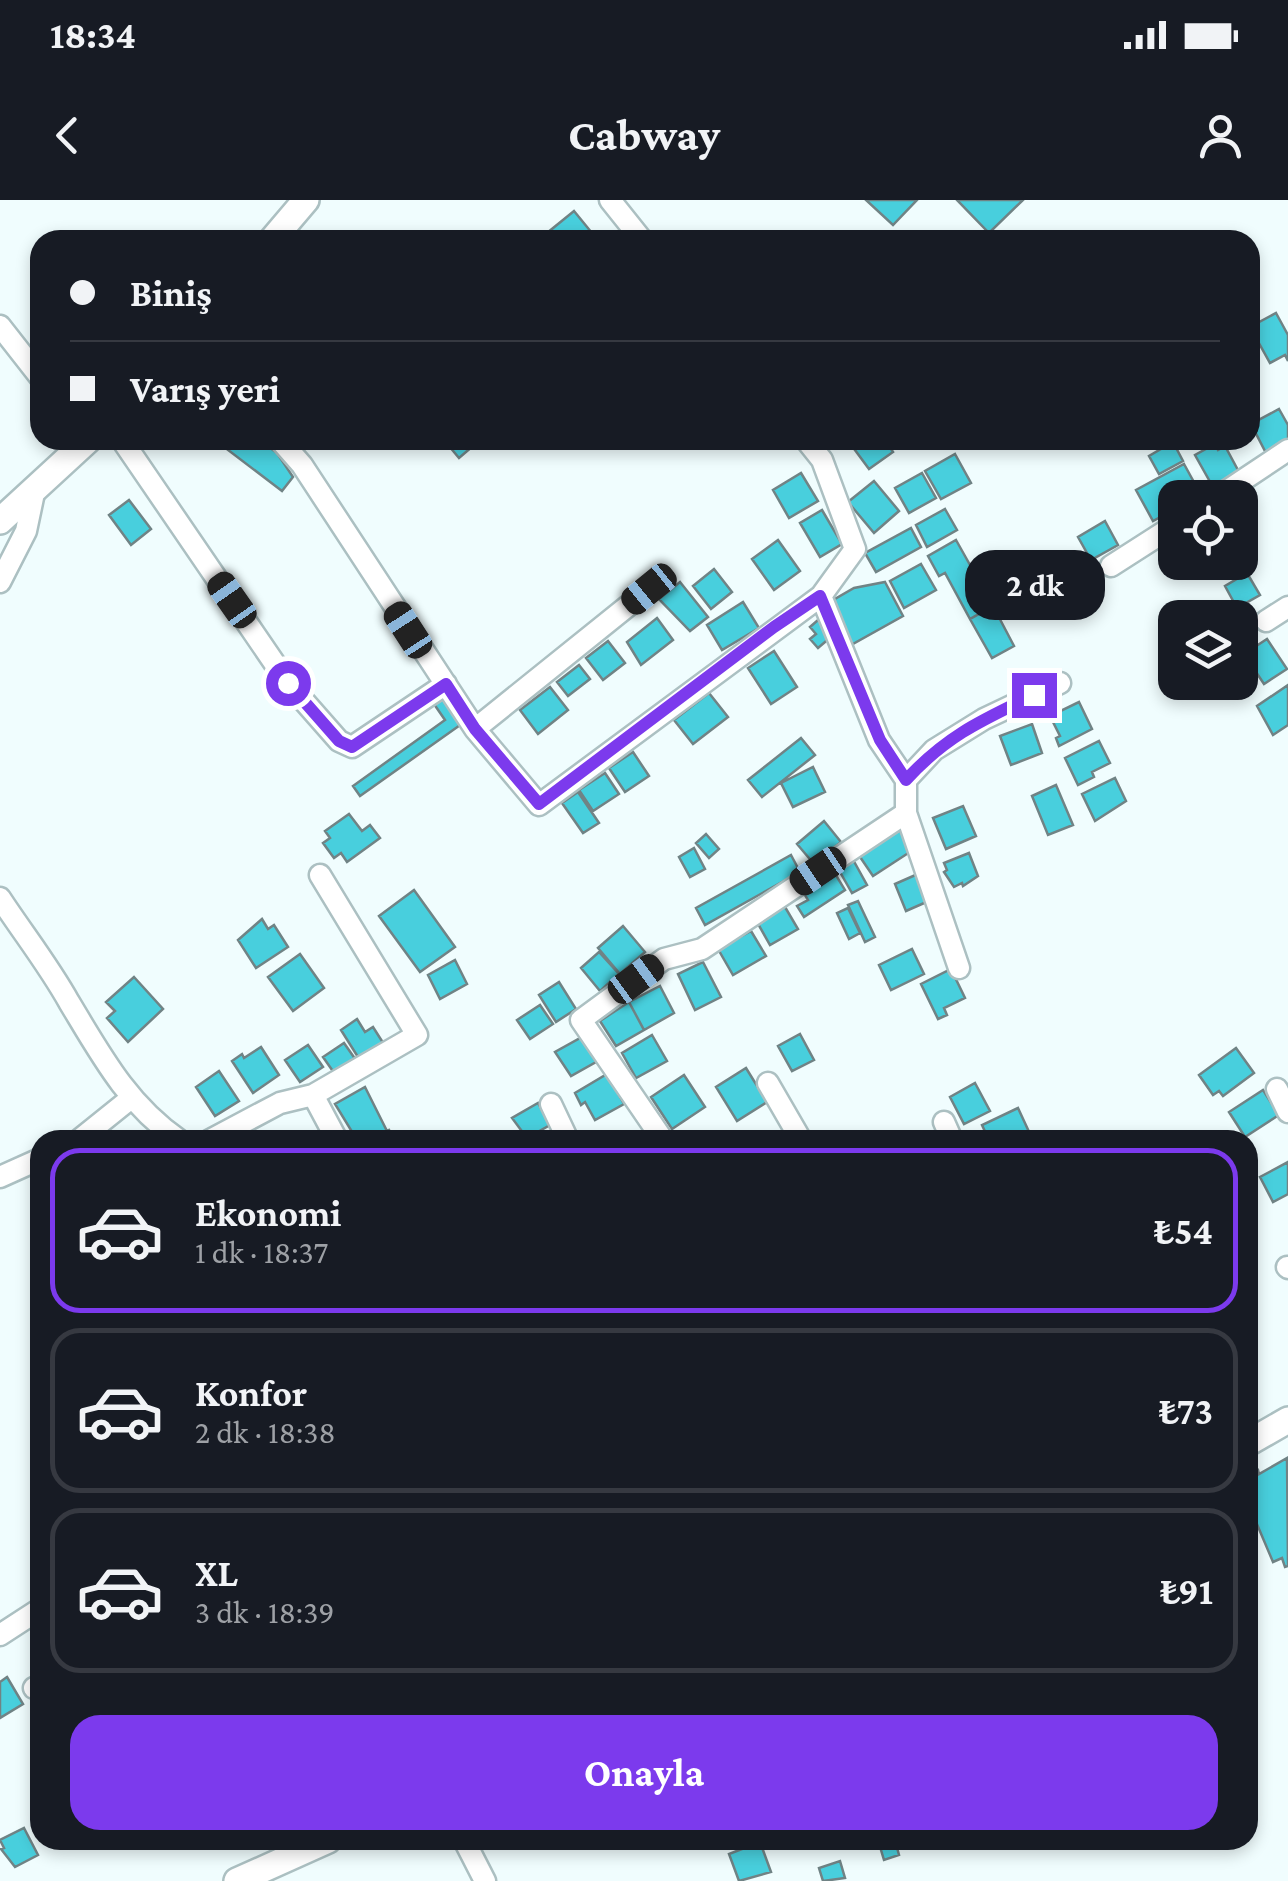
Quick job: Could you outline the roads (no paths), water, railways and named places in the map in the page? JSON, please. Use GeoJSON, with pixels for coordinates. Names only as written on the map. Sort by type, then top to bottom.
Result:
{"type":"FeatureCollection","features":[{"type":"Feature","properties":{"kind":"street"},"geometry":{"type":"LineString","coordinates":[[280,230],[306,200]]}},
{"type":"Feature","properties":{"kind":"street"},"geometry":{"type":"LineString","coordinates":[[610,200],[634,230]]}},
{"type":"Feature","properties":{"kind":"street"},"geometry":{"type":"LineString","coordinates":[[0,326],[30,364]]}},
{"type":"Feature","properties":{"kind":"street"},"geometry":{"type":"LineString","coordinates":[[0,521],[78,450]]}},
{"type":"Feature","properties":{"kind":"street"},"geometry":{"type":"LineString","coordinates":[[129,450],[288,683],[339,741],[352,747],[446,684]]}},
{"type":"Feature","properties":{"kind":"street"},"geometry":{"type":"LineString","coordinates":[[289,450],[475,729],[539,804],[820,596],[855,549],[822,460],[814,450]]}},
{"type":"Feature","properties":{"kind":"street"},"geometry":{"type":"LineString","coordinates":[[1243,480],[1288,450]]}},
{"type":"Feature","properties":{"kind":"street"},"geometry":{"type":"LineString","coordinates":[[0,582],[26,531],[34,493]]}},
{"type":"Feature","properties":{"kind":"street"},"geometry":{"type":"LineString","coordinates":[[1112,566],[1158,536]]}},
{"type":"Feature","properties":{"kind":"street"},"geometry":{"type":"LineString","coordinates":[[475,729],[649,589]]}},
{"type":"Feature","properties":{"kind":"street"},"geometry":{"type":"LineString","coordinates":[[820,596],[880,740],[906,780],[906,812],[959,968]]}},
{"type":"Feature","properties":{"kind":"street"},"geometry":{"type":"LineString","coordinates":[[1266,621],[1288,607]]}},
{"type":"Feature","properties":{"kind":"street"},"geometry":{"type":"LineString","coordinates":[[906,780],[934,750],[984,719],[1060,683]]}},
{"type":"Feature","properties":{"kind":"street"},"geometry":{"type":"LineString","coordinates":[[656,1130],[581,1020],[664,959],[702,949],[906,812]]}},
{"type":"Feature","properties":{"kind":"street"},"geometry":{"type":"LineString","coordinates":[[229,1130],[280,1103],[312,1096],[417,1035],[320,875]]}},
{"type":"Feature","properties":{"kind":"street"},"geometry":{"type":"LineString","coordinates":[[0,898],[68,999],[99,1056],[130,1098],[167,1130]]}},
{"type":"Feature","properties":{"kind":"street"},"geometry":{"type":"LineString","coordinates":[[768,1083],[795,1130]]}},
{"type":"Feature","properties":{"kind":"street"},"geometry":{"type":"LineString","coordinates":[[1278,1089],[1288,1112]]}},
{"type":"Feature","properties":{"kind":"street"},"geometry":{"type":"LineString","coordinates":[[312,1096],[331,1130]]}},
{"type":"Feature","properties":{"kind":"street"},"geometry":{"type":"LineString","coordinates":[[91,1130],[130,1098]]}},
{"type":"Feature","properties":{"kind":"street"},"geometry":{"type":"LineString","coordinates":[[551,1104],[563,1130]]}},
{"type":"Feature","properties":{"kind":"street"},"geometry":{"type":"LineString","coordinates":[[0,1177],[30,1164]]}},
{"type":"Feature","properties":{"kind":"street"},"geometry":{"type":"LineString","coordinates":[[1258,1437],[1288,1420]]}},
{"type":"Feature","properties":{"kind":"street"},"geometry":{"type":"LineString","coordinates":[[0,1635],[30,1616]]}},
{"type":"Feature","properties":{"kind":"street"},"geometry":{"type":"LineString","coordinates":[[237,1881],[306,1850]]}},
{"type":"Feature","properties":{"kind":"street"},"geometry":{"type":"LineString","coordinates":[[469,1850],[484,1881]]}}]}
